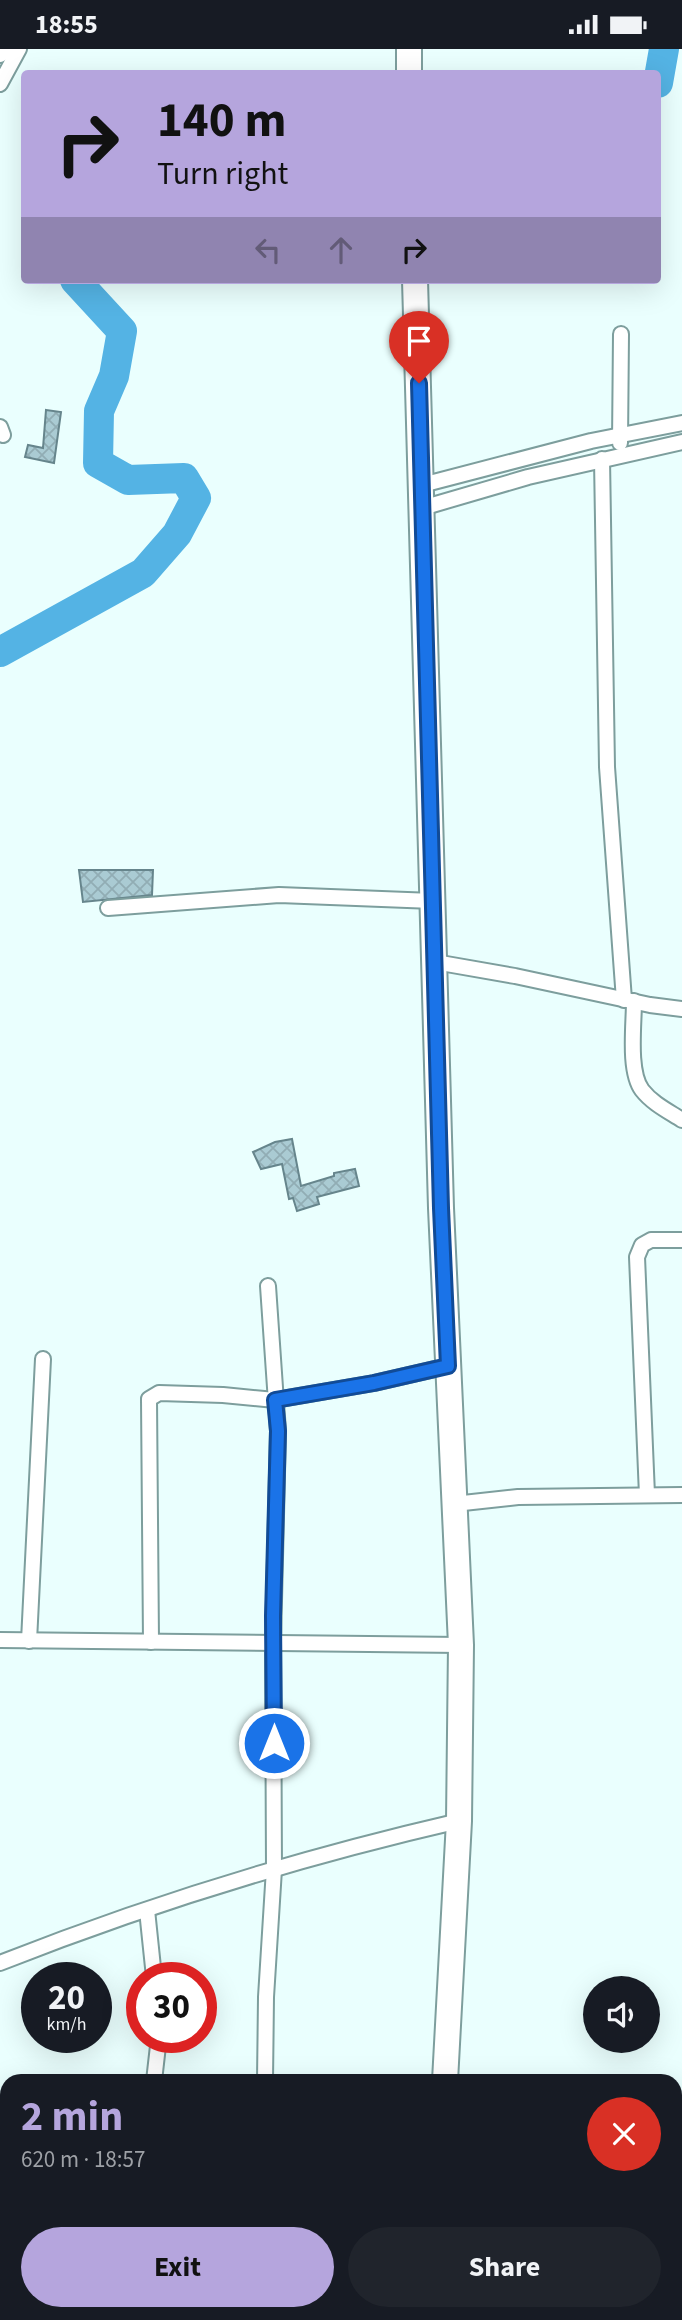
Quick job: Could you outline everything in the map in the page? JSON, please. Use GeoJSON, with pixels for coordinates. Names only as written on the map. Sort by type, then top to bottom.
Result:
{"type":"FeatureCollection","features":[{"type":"Feature","properties":{"kind":"highway"},"geometry":{"type":"LineString","coordinates":[[409,49],[410,70]]}},
{"type":"Feature","properties":{"kind":"highway"},"geometry":{"type":"LineString","coordinates":[[415,284],[441,1208],[461,1645],[459,1821],[445,2074]]}},
{"type":"Feature","properties":{"kind":"street"},"geometry":{"type":"LineString","coordinates":[[0,55],[10,49]]}},
{"type":"Feature","properties":{"kind":"street"},"geometry":{"type":"LineString","coordinates":[[0,84],[19,49]]}},
{"type":"Feature","properties":{"kind":"street"},"geometry":{"type":"LineString","coordinates":[[620,455],[621,334]]}},
{"type":"Feature","properties":{"kind":"street"},"geometry":{"type":"LineString","coordinates":[[422,497],[621,435],[682,423]]}},
{"type":"Feature","properties":{"kind":"street"},"geometry":{"type":"LineString","coordinates":[[422,497],[528,477],[682,442]]}},
{"type":"Feature","properties":{"kind":"street"},"geometry":{"type":"LineString","coordinates":[[602,459],[607,767],[634,1066],[640,1088],[655,1103],[682,1120]]}},
{"type":"Feature","properties":{"kind":"street"},"geometry":{"type":"LineString","coordinates":[[108,908],[279,895],[433,901]]}},
{"type":"Feature","properties":{"kind":"street"},"geometry":{"type":"LineString","coordinates":[[435,963],[682,1009]]}},
{"type":"Feature","properties":{"kind":"street"},"geometry":{"type":"LineString","coordinates":[[647,1495],[637,1257],[642,1245],[651,1240],[682,1240]]}},
{"type":"Feature","properties":{"kind":"street"},"geometry":{"type":"LineString","coordinates":[[265,2074],[266,1997],[274,1869],[273,1643],[278,1431],[268,1286]]}},
{"type":"Feature","properties":{"kind":"street"},"geometry":{"type":"LineString","coordinates":[[29,1641],[43,1359]]}},
{"type":"Feature","properties":{"kind":"street"},"geometry":{"type":"LineString","coordinates":[[151,1642],[149,1399],[159,1392],[275,1400],[374,1383],[448,1366]]}},
{"type":"Feature","properties":{"kind":"street"},"geometry":{"type":"LineString","coordinates":[[454,1504],[518,1497],[682,1495]]}},
{"type":"Feature","properties":{"kind":"street"},"geometry":{"type":"LineString","coordinates":[[0,1640],[461,1645]]}},
{"type":"Feature","properties":{"kind":"street"},"geometry":{"type":"LineString","coordinates":[[0,1963],[60,1939],[274,1869],[327,1853],[459,1821]]}},
{"type":"Feature","properties":{"kind":"street"},"geometry":{"type":"LineString","coordinates":[[147,1910],[152,1962]]}},
{"type":"Feature","properties":{"kind":"street"},"geometry":{"type":"LineString","coordinates":[[155,2074],[157,2053]]}},
{"type":"Feature","properties":{"kind":"building"},"geometry":{"type":"Polygon","coordinates":[[[46,410],[61,412],[54,463],[25,457],[28,445],[43,448],[46,410]]]}},
{"type":"Feature","properties":{"kind":"building"},"geometry":{"type":"Polygon","coordinates":[[[79,870],[153,870],[152,895],[83,902],[79,870]]]}},
{"type":"Feature","properties":{"kind":"building"},"geometry":{"type":"Polygon","coordinates":[[[292,1139],[301,1186],[334,1176],[334,1173],[355,1169],[359,1186],[317,1197],[319,1204],[297,1211],[293,1198],[289,1199],[282,1164],[261,1169],[253,1152],[275,1142],[292,1139]]]}},
{"type":"Feature","properties":{"kind":"waterway"},"geometry":{"type":"LineString","coordinates":[[660,70],[664,49]]}},
{"type":"Feature","properties":{"kind":"waterway"},"geometry":{"type":"LineString","coordinates":[[0,652],[143,573],[177,534],[196,498],[184,478],[128,480],[98,463],[99,411],[114,376],[122,331],[79,284]]}},
{"type":"Feature","properties":{"kind":"route"},"geometry":{"type":"LineString","coordinates":[[274,1743],[273,1616],[278,1431],[275,1400],[374,1383],[448,1366],[441,1208],[419,383]]}}]}
